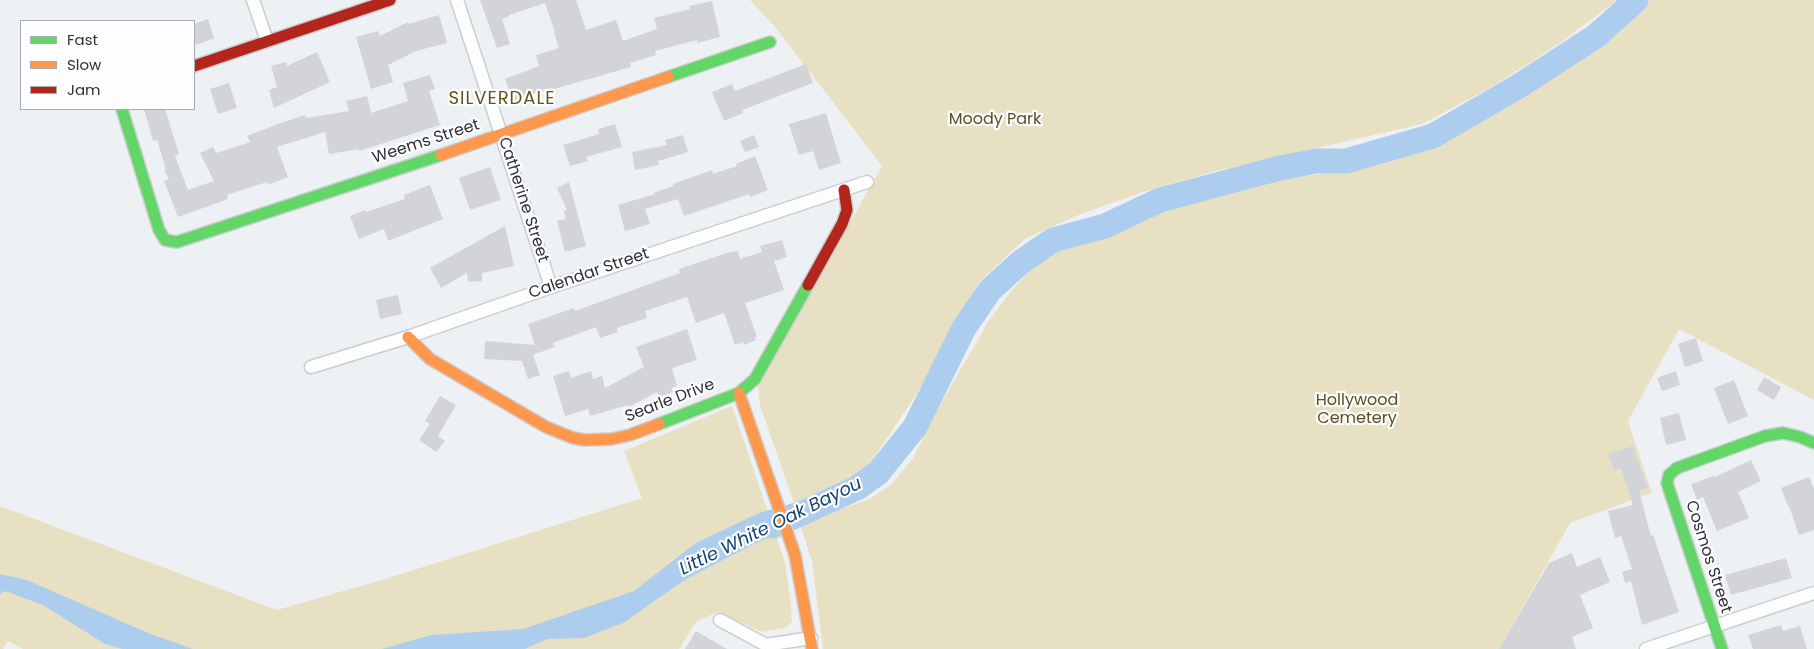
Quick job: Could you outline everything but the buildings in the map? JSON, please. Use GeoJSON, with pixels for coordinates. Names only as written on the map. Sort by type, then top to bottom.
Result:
{"type":"FeatureCollection","features":[{"type":"Feature","properties":{"kind":"street"},"geometry":{"type":"LineString","coordinates":[[253,0],[267,41]]}},
{"type":"Feature","properties":{"kind":"street"},"geometry":{"type":"LineString","coordinates":[[195,66],[390,0]]}},
{"type":"Feature","properties":{"kind":"street","name":"Catherine Street"},"geometry":{"type":"LineString","coordinates":[[457,0],[551,287]]}},
{"type":"Feature","properties":{"kind":"street","name":"Weems Street"},"geometry":{"type":"LineString","coordinates":[[122,110],[159,230],[165,240],[177,242],[501,135],[770,42]]}},
{"type":"Feature","properties":{"kind":"street","name":"Calendar Street"},"geometry":{"type":"LineString","coordinates":[[311,367],[408,337],[551,287],[867,182]]}},
{"type":"Feature","properties":{"kind":"street","name":"Searle Drive"},"geometry":{"type":"LineString","coordinates":[[408,337],[430,360],[546,427],[573,438],[597,440],[630,435],[739,392],[755,379],[828,251],[847,210],[844,190]]}},
{"type":"Feature","properties":{"kind":"street"},"geometry":{"type":"LineString","coordinates":[[720,620],[766,644],[811,643],[804,599],[791,541],[739,392]]}},
{"type":"Feature","properties":{"kind":"street","name":"Cosmos Street"},"geometry":{"type":"LineString","coordinates":[[1722,649],[1667,483],[1669,475],[1677,468],[1765,436],[1783,433],[1800,436],[1814,443]]}},
{"type":"Feature","properties":{"kind":"street"},"geometry":{"type":"LineString","coordinates":[[1646,649],[1814,593]]}},
{"type":"Feature","properties":{"kind":"green space","name":"Moody Park"},"geometry":{"type":"Polygon","coordinates":[[[750,0],[1617,0],[1560,43],[1490,88],[1422,124],[1216,171],[1143,192],[1081,214],[1026,238],[979,282],[916,395],[864,472],[794,503],[760,405],[758,385],[882,166],[776,28],[750,0]]]}},
{"type":"Feature","properties":{"kind":"green space","name":"Hollywood Cemetery"},"geometry":{"type":"Polygon","coordinates":[[[1647,0],[1814,0],[1814,400],[1679,329],[1628,421],[1652,493],[1570,523],[1499,649],[823,649],[812,561],[800,524],[869,499],[891,485],[913,458],[936,412],[988,322],[1010,292],[1037,263],[1058,248],[1162,210],[1274,181],[1353,169],[1437,148],[1515,102],[1580,56],[1647,0]]]}},
{"type":"Feature","properties":{"kind":"green space"},"geometry":{"type":"Polygon","coordinates":[[[732,406],[785,562],[792,622],[785,628],[762,632],[717,612],[696,622],[679,649],[23,649],[8,641],[3,649],[0,649],[0,506],[277,610],[385,579],[642,498],[624,451],[732,406]]]}},
{"type":"Feature","properties":{"kind":"water"},"geometry":{"type":"Polygon","coordinates":[[[800,501],[807,521],[758,542],[686,579],[623,623],[584,638],[547,639],[525,649],[382,649],[431,635],[523,629],[634,591],[696,543],[759,513],[800,501]]]}},
{"type":"Feature","properties":{"kind":"water"},"geometry":{"type":"Polygon","coordinates":[[[0,574],[27,580],[148,633],[193,649],[122,649],[105,644],[43,605],[5,591],[0,594],[0,574]]]}},
{"type":"Feature","properties":{"kind":"waterway","name":"Little White Oak Bayou"},"geometry":{"type":"LineString","coordinates":[[774,526],[857,488],[878,473],[915,427],[964,328],[990,290],[1021,262],[1053,240],[1105,226],[1160,200],[1276,169],[1316,161],[1346,161],[1433,136],[1519,86],[1596,36],[1636,0]]}},
{"type":"Feature","properties":{"kind":"traffic: fast"},"geometry":{"type":"LineString","coordinates":[[668,77],[770,42]]}},
{"type":"Feature","properties":{"kind":"traffic: fast"},"geometry":{"type":"LineString","coordinates":[[122,110],[159,230],[165,240],[177,242],[441,155]]}},
{"type":"Feature","properties":{"kind":"traffic: fast"},"geometry":{"type":"LineString","coordinates":[[659,424],[739,393],[755,379],[808,285]]}},
{"type":"Feature","properties":{"kind":"traffic: fast"},"geometry":{"type":"LineString","coordinates":[[1722,649],[1667,483],[1669,475],[1677,468],[1765,436],[1783,433],[1814,443]]}},
{"type":"Feature","properties":{"kind":"traffic: slow"},"geometry":{"type":"LineString","coordinates":[[441,155],[668,77]]}},
{"type":"Feature","properties":{"kind":"traffic: slow"},"geometry":{"type":"LineString","coordinates":[[408,337],[430,359],[546,427],[573,438],[585,440],[612,439],[630,435],[659,424]]}},
{"type":"Feature","properties":{"kind":"traffic: slow"},"geometry":{"type":"LineString","coordinates":[[739,393],[795,555],[812,649]]}},
{"type":"Feature","properties":{"kind":"traffic: jam"},"geometry":{"type":"LineString","coordinates":[[195,66],[390,0]]}},
{"type":"Feature","properties":{"kind":"traffic: jam"},"geometry":{"type":"LineString","coordinates":[[808,285],[842,224],[847,210],[844,190]]}},
{"type":"Feature","properties":{"kind":"district","name":"SILVERDALE"},"geometry":{"type":"Point","coordinates":[502,99]}}]}
